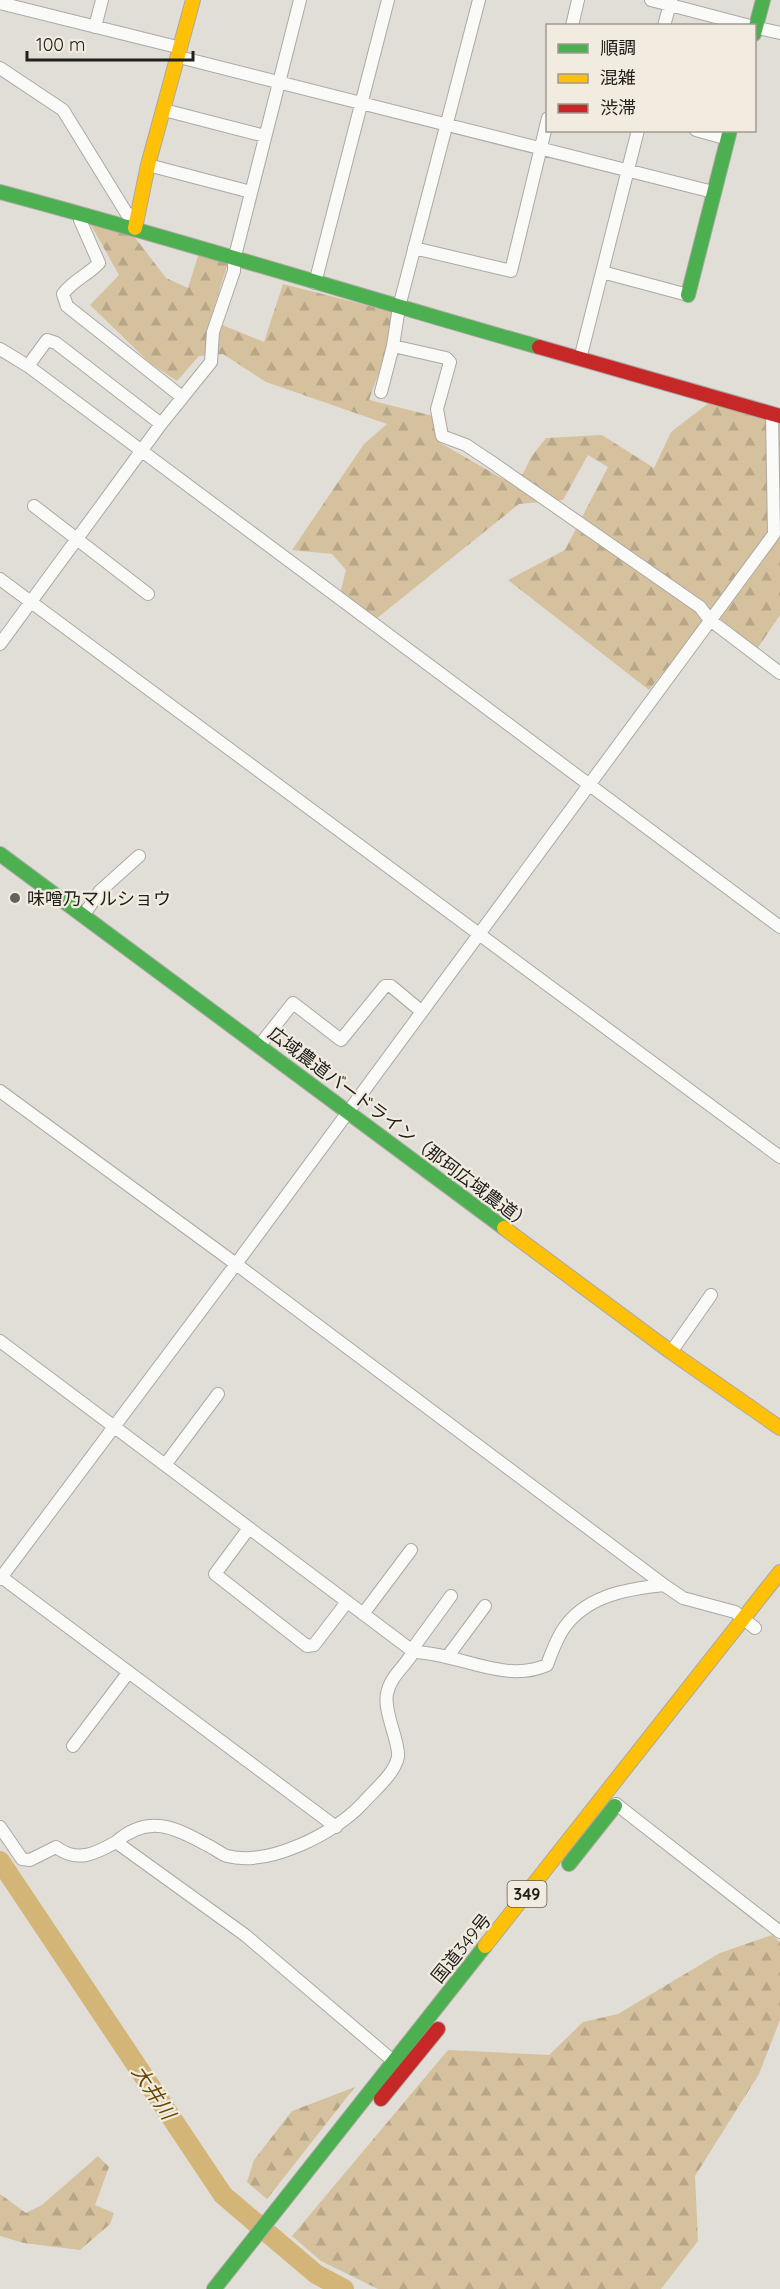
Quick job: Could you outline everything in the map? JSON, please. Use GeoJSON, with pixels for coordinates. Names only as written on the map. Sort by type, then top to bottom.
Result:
{"type":"FeatureCollection","features":[{"type":"Feature","properties":{"kind":"main road"},"geometry":{"type":"LineString","coordinates":[[137,221],[148,165],[193,0]]}},
{"type":"Feature","properties":{"kind":"main road"},"geometry":{"type":"LineString","coordinates":[[755,24],[763,0]]}},
{"type":"Feature","properties":{"kind":"main road"},"geometry":{"type":"LineString","coordinates":[[688,295],[729,135]]}},
{"type":"Feature","properties":{"kind":"main road"},"geometry":{"type":"LineString","coordinates":[[0,192],[81,216],[137,221],[234,260],[776,415]]}},
{"type":"Feature","properties":{"kind":"main road","name":"広域農道バードライン（那珂広域農道）"},"geometry":{"type":"LineString","coordinates":[[0,854],[671,1352],[780,1428]]}},
{"type":"Feature","properties":{"kind":"main road","name":"国道349号"},"geometry":{"type":"LineString","coordinates":[[214,2289],[392,2060],[752,1626],[780,1572]]}},
{"type":"Feature","properties":{"kind":"main road","name":"349"},"geometry":{"type":"LineString","coordinates":[[557,1878],[620,1799]]}},
{"type":"Feature","properties":{"kind":"main road"},"geometry":{"type":"LineString","coordinates":[[284,2224],[447,2017]]}},
{"type":"Feature","properties":{"kind":"street"},"geometry":{"type":"LineString","coordinates":[[95,27],[102,0]]}},
{"type":"Feature","properties":{"kind":"street"},"geometry":{"type":"LineString","coordinates":[[0,644],[161,424],[211,362],[213,332],[234,271],[234,260],[300,0]]}},
{"type":"Feature","properties":{"kind":"street"},"geometry":{"type":"LineString","coordinates":[[315,283],[388,0]]}},
{"type":"Feature","properties":{"kind":"street"},"geometry":{"type":"LineString","coordinates":[[381,392],[393,346],[399,307],[479,0]]}},
{"type":"Feature","properties":{"kind":"street"},"geometry":{"type":"LineString","coordinates":[[572,24],[578,0]]}},
{"type":"Feature","properties":{"kind":"street"},"geometry":{"type":"LineString","coordinates":[[651,0],[670,2],[741,24]]}},
{"type":"Feature","properties":{"kind":"street"},"geometry":{"type":"LineString","coordinates":[[664,24],[670,2]]}},
{"type":"Feature","properties":{"kind":"street"},"geometry":{"type":"LineString","coordinates":[[6,3],[279,82],[713,192]]}},
{"type":"Feature","properties":{"kind":"street"},"geometry":{"type":"LineString","coordinates":[[756,28],[780,33]]}},
{"type":"Feature","properties":{"kind":"street"},"geometry":{"type":"LineString","coordinates":[[0,68],[63,111],[127,214],[137,221]]}},
{"type":"Feature","properties":{"kind":"street"},"geometry":{"type":"LineString","coordinates":[[164,110],[265,136]]}},
{"type":"Feature","properties":{"kind":"street"},"geometry":{"type":"LineString","coordinates":[[414,248],[511,271],[546,126]]}},
{"type":"Feature","properties":{"kind":"street"},"geometry":{"type":"LineString","coordinates":[[580,359],[638,132]]}},
{"type":"Feature","properties":{"kind":"street"},"geometry":{"type":"LineString","coordinates":[[709,132],[729,135]]}},
{"type":"Feature","properties":{"kind":"street"},"geometry":{"type":"LineString","coordinates":[[148,165],[251,192]]}},
{"type":"Feature","properties":{"kind":"street"},"geometry":{"type":"LineString","coordinates":[[81,216],[80,220],[99,263],[90,273],[71,283],[63,294],[67,306],[182,397]]}},
{"type":"Feature","properties":{"kind":"street"},"geometry":{"type":"LineString","coordinates":[[602,272],[688,295]]}},
{"type":"Feature","properties":{"kind":"street"},"geometry":{"type":"LineString","coordinates":[[28,366],[47,340],[56,343],[161,424]]}},
{"type":"Feature","properties":{"kind":"street"},"geometry":{"type":"LineString","coordinates":[[393,346],[446,358],[450,362],[437,409],[442,436],[466,445],[494,463],[700,607],[710,620],[780,673]]}},
{"type":"Feature","properties":{"kind":"street"},"geometry":{"type":"LineString","coordinates":[[0,350],[28,366],[142,450],[780,927]]}},
{"type":"Feature","properties":{"kind":"street"},"geometry":{"type":"LineString","coordinates":[[336,1827],[0,1577],[236,1263],[774,534],[776,415]]}},
{"type":"Feature","properties":{"kind":"street"},"geometry":{"type":"LineString","coordinates":[[34,506],[72,533],[77,540],[148,594]]}},
{"type":"Feature","properties":{"kind":"street"},"geometry":{"type":"LineString","coordinates":[[0,579],[780,1157]]}},
{"type":"Feature","properties":{"kind":"street"},"geometry":{"type":"LineString","coordinates":[[83,916],[100,891],[139,856]]}},
{"type":"Feature","properties":{"kind":"street"},"geometry":{"type":"LineString","coordinates":[[259,1046],[293,1003],[341,1040],[385,986],[391,986],[421,1011]]}},
{"type":"Feature","properties":{"kind":"street"},"geometry":{"type":"LineString","coordinates":[[0,1091],[236,1263],[664,1585],[683,1598],[735,1612],[752,1626]]}},
{"type":"Feature","properties":{"kind":"street"},"geometry":{"type":"LineString","coordinates":[[671,1352],[711,1295]]}},
{"type":"Feature","properties":{"kind":"street"},"geometry":{"type":"LineString","coordinates":[[0,1341],[414,1652],[448,1656],[504,1671],[532,1672],[546,1665],[562,1632],[572,1618],[605,1595],[664,1585]]}},
{"type":"Feature","properties":{"kind":"street"},"geometry":{"type":"LineString","coordinates":[[165,1465],[218,1394]]}},
{"type":"Feature","properties":{"kind":"street"},"geometry":{"type":"LineString","coordinates":[[249,1528],[214,1574],[307,1646],[314,1645],[347,1602]]}},
{"type":"Feature","properties":{"kind":"street"},"geometry":{"type":"LineString","coordinates":[[363,1614],[411,1550]]}},
{"type":"Feature","properties":{"kind":"street"},"geometry":{"type":"LineString","coordinates":[[0,1827],[22,1859],[30,1860],[56,1847],[67,1856],[81,1858],[116,1842],[126,1833],[144,1827],[163,1825],[181,1830],[227,1856],[259,1858],[277,1854],[336,1827],[349,1819],[388,1775],[398,1755],[386,1696],[394,1675],[414,1652],[416,1644],[451,1596]]}},
{"type":"Feature","properties":{"kind":"street"},"geometry":{"type":"LineString","coordinates":[[448,1656],[484,1606]]}},
{"type":"Feature","properties":{"kind":"street"},"geometry":{"type":"LineString","coordinates":[[73,1746],[128,1673]]}},
{"type":"Feature","properties":{"kind":"street"},"geometry":{"type":"LineString","coordinates":[[620,1799],[780,1932]]}},
{"type":"Feature","properties":{"kind":"street"},"geometry":{"type":"LineString","coordinates":[[116,1842],[245,1935],[392,2060]]}},
{"type":"Feature","properties":{"kind":"green space"},"geometry":{"type":"Polygon","coordinates":[[[91,225],[133,235],[166,278],[188,288],[199,253],[228,263],[210,320],[264,342],[283,284],[393,312],[386,353],[369,400],[433,416],[437,441],[503,479],[523,474],[531,457],[546,438],[602,435],[654,468],[671,432],[710,402],[780,423],[780,615],[757,649],[712,612],[649,690],[508,580],[565,550],[608,467],[588,455],[563,500],[519,504],[376,619],[340,594],[346,570],[332,554],[292,550],[364,444],[387,424],[266,382],[223,354],[199,356],[177,381],[150,363],[90,305],[119,275],[91,225]]]}},
{"type":"Feature","properties":{"kind":"green space"},"geometry":{"type":"Polygon","coordinates":[[[772,1935],[780,1942],[780,2020],[759,2074],[695,2176],[698,2241],[661,2289],[378,2289],[321,2261],[292,2236],[448,2050],[549,2055],[583,2022],[618,2014],[720,1953],[772,1935]]]}},
{"type":"Feature","properties":{"kind":"green space"},"geometry":{"type":"Polygon","coordinates":[[[355,2087],[267,2199],[247,2182],[254,2160],[292,2111],[355,2087]]]}},
{"type":"Feature","properties":{"kind":"green space"},"geometry":{"type":"Polygon","coordinates":[[[98,2156],[109,2167],[95,2205],[114,2213],[110,2224],[80,2250],[24,2243],[0,2236],[0,2194],[26,2213],[42,2205],[98,2156]]]}},
{"type":"Feature","properties":{"kind":"waterway","name":"大井川"},"geometry":{"type":"LineString","coordinates":[[0,1861],[223,2195],[316,2274],[344,2289]]}},
{"type":"Feature","properties":{"kind":"traffic: fast"},"geometry":{"type":"LineString","coordinates":[[756,26],[763,0]]}},
{"type":"Feature","properties":{"kind":"traffic: fast"},"geometry":{"type":"LineString","coordinates":[[688,295],[729,132]]}},
{"type":"Feature","properties":{"kind":"traffic: fast"},"geometry":{"type":"LineString","coordinates":[[0,192],[539,347]]}},
{"type":"Feature","properties":{"kind":"traffic: fast"},"geometry":{"type":"LineString","coordinates":[[0,854],[504,1228]]}},
{"type":"Feature","properties":{"kind":"traffic: fast"},"geometry":{"type":"LineString","coordinates":[[569,1864],[615,1806]]}},
{"type":"Feature","properties":{"kind":"traffic: fast"},"geometry":{"type":"LineString","coordinates":[[214,2289],[485,1946]]}},
{"type":"Feature","properties":{"kind":"traffic: slow"},"geometry":{"type":"LineString","coordinates":[[135,228],[148,165],[193,0]]}},
{"type":"Feature","properties":{"kind":"traffic: slow"},"geometry":{"type":"LineString","coordinates":[[504,1228],[671,1352],[780,1428]]}},
{"type":"Feature","properties":{"kind":"traffic: slow"},"geometry":{"type":"LineString","coordinates":[[485,1946],[780,1572]]}},
{"type":"Feature","properties":{"kind":"traffic: jam"},"geometry":{"type":"LineString","coordinates":[[539,347],[780,416]]}},
{"type":"Feature","properties":{"kind":"traffic: jam"},"geometry":{"type":"LineString","coordinates":[[381,2099],[438,2029]]}},
{"type":"Feature","properties":{"kind":"place","name":"味噌乃マルショウ"},"geometry":{"type":"Point","coordinates":[15,898]}}]}
